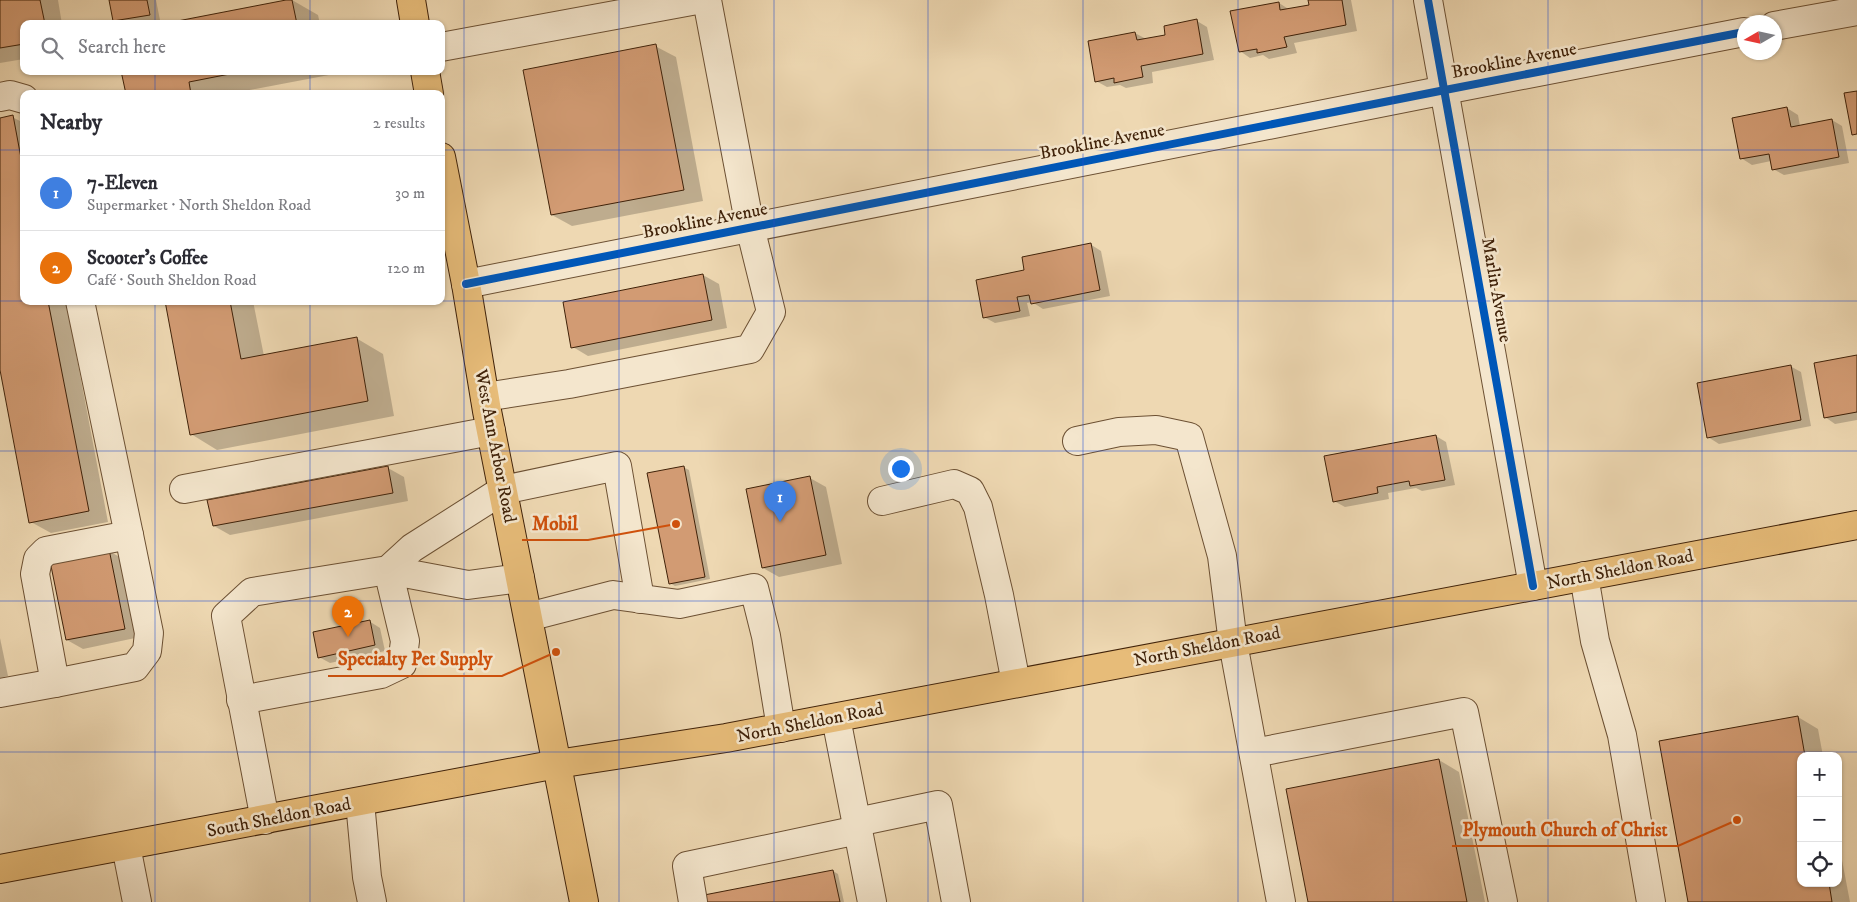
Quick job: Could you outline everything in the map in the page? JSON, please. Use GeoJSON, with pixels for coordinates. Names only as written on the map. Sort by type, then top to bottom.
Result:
{"type":"FeatureCollection","features":[{"type":"Feature","properties":{"kind":"main road"},"geometry":{"type":"LineString","coordinates":[[411,0],[414,20]]}},
{"type":"Feature","properties":{"kind":"main road"},"geometry":{"type":"LineString","coordinates":[[425,75],[428,90]]}},
{"type":"Feature","properties":{"kind":"main road","name":"West Ann Arbor Road"},"geometry":{"type":"LineString","coordinates":[[445,177],[468,294],[491,431],[584,902]]}},
{"type":"Feature","properties":{"kind":"main road","name":"North Sheldon Road"},"geometry":{"type":"LineString","coordinates":[[557,764],[726,738],[836,718],[1857,525]]}},
{"type":"Feature","properties":{"kind":"main road","name":"South Sheldon Road"},"geometry":{"type":"LineString","coordinates":[[0,869],[557,764]]}},
{"type":"Feature","properties":{"kind":"street"},"geometry":{"type":"LineString","coordinates":[[445,46],[697,0]]}},
{"type":"Feature","properties":{"kind":"street"},"geometry":{"type":"LineString","coordinates":[[485,397],[569,384],[750,349],[771,312],[750,227],[707,0]]}},
{"type":"Feature","properties":{"kind":"street","name":"Marlin Avenue"},"geometry":{"type":"LineString","coordinates":[[1428,0],[1533,586]]}},
{"type":"Feature","properties":{"kind":"street"},"geometry":{"type":"LineString","coordinates":[[1782,24],[1857,10]]}},
{"type":"Feature","properties":{"kind":"street","name":"Brookline Avenue"},"geometry":{"type":"LineString","coordinates":[[468,294],[750,227],[1737,33]]}},
{"type":"Feature","properties":{"kind":"street"},"geometry":{"type":"LineString","coordinates":[[0,97],[10,95],[20,98]]}},
{"type":"Feature","properties":{"kind":"street"},"geometry":{"type":"LineString","coordinates":[[0,693],[135,667],[147,651],[149,633],[81,305]]}},
{"type":"Feature","properties":{"kind":"street"},"geometry":{"type":"LineString","coordinates":[[1076,441],[1119,432],[1156,430],[1189,437],[1222,556],[1233,643],[1281,902]]}},
{"type":"Feature","properties":{"kind":"street"},"geometry":{"type":"LineString","coordinates":[[184,489],[491,431]]}},
{"type":"Feature","properties":{"kind":"street"},"geometry":{"type":"LineString","coordinates":[[388,570],[412,548],[503,490],[617,466],[640,599]]}},
{"type":"Feature","properties":{"kind":"street"},"geometry":{"type":"LineString","coordinates":[[882,501],[954,484],[970,491],[978,507],[999,595],[1016,684]]}},
{"type":"Feature","properties":{"kind":"street"},"geometry":{"type":"LineString","coordinates":[[55,683],[35,574],[38,559],[46,551],[129,535]]}},
{"type":"Feature","properties":{"kind":"street"},"geometry":{"type":"LineString","coordinates":[[241,700],[381,674],[402,664],[405,641],[388,570]]}},
{"type":"Feature","properties":{"kind":"street"},"geometry":{"type":"LineString","coordinates":[[265,820],[226,616],[252,592],[388,570],[468,585],[520,578]]}},
{"type":"Feature","properties":{"kind":"street"},"geometry":{"type":"LineString","coordinates":[[1584,576],[1595,641],[1622,735],[1651,902]]}},
{"type":"Feature","properties":{"kind":"street"},"geometry":{"type":"LineString","coordinates":[[528,617],[613,595],[679,604],[754,588],[766,636],[781,728]]}},
{"type":"Feature","properties":{"kind":"street"},"geometry":{"type":"LineString","coordinates":[[1254,753],[1464,712],[1503,902]]}},
{"type":"Feature","properties":{"kind":"street"},"geometry":{"type":"LineString","coordinates":[[836,718],[872,902]]}},
{"type":"Feature","properties":{"kind":"street"},"geometry":{"type":"LineString","coordinates":[[360,802],[367,877],[372,902]]}},
{"type":"Feature","properties":{"kind":"street"},"geometry":{"type":"LineString","coordinates":[[693,902],[687,866],[938,805],[956,902]]}},
{"type":"Feature","properties":{"kind":"street"},"geometry":{"type":"LineString","coordinates":[[126,846],[137,902]]}},
{"type":"Feature","properties":{"kind":"building"},"geometry":{"type":"Polygon","coordinates":[[[0,0],[40,0],[44,20],[20,20],[20,45],[0,48],[0,0]]]}},
{"type":"Feature","properties":{"kind":"building"},"geometry":{"type":"Polygon","coordinates":[[[109,0],[147,0],[150,15],[113,20],[109,0]]]}},
{"type":"Feature","properties":{"kind":"building"},"geometry":{"type":"Polygon","coordinates":[[[292,0],[296,20],[183,20],[292,0]]]}},
{"type":"Feature","properties":{"kind":"building"},"geometry":{"type":"Polygon","coordinates":[[[1308,0],[1342,0],[1346,25],[1284,37],[1287,47],[1257,53],[1257,49],[1239,52],[1230,11],[1279,2],[1280,10],[1309,5],[1308,0]]]}},
{"type":"Feature","properties":{"kind":"building"},"geometry":{"type":"Polygon","coordinates":[[[1197,19],[1203,54],[1141,66],[1143,77],[1114,83],[1114,78],[1095,82],[1088,41],[1135,32],[1137,40],[1165,35],[1164,26],[1197,19]]]}},
{"type":"Feature","properties":{"kind":"building"},"geometry":{"type":"Polygon","coordinates":[[[656,44],[684,190],[551,215],[523,70],[656,44]]]}},
{"type":"Feature","properties":{"kind":"building"},"geometry":{"type":"Polygon","coordinates":[[[122,75],[225,75],[189,82],[190,90],[125,90],[122,75]]]}},
{"type":"Feature","properties":{"kind":"building"},"geometry":{"type":"Polygon","coordinates":[[[1857,91],[1857,134],[1852,135],[1844,93],[1857,91]]]}},
{"type":"Feature","properties":{"kind":"building"},"geometry":{"type":"Polygon","coordinates":[[[1787,107],[1791,127],[1832,119],[1839,157],[1772,170],[1769,154],[1740,159],[1732,118],[1787,107]]]}},
{"type":"Feature","properties":{"kind":"building"},"geometry":{"type":"Polygon","coordinates":[[[13,115],[20,153],[20,305],[49,305],[89,511],[29,523],[0,370],[0,118],[13,115]]]}},
{"type":"Feature","properties":{"kind":"building"},"geometry":{"type":"Polygon","coordinates":[[[1091,243],[1100,290],[1031,304],[1029,295],[1017,297],[1020,311],[983,318],[976,280],[1024,270],[1022,257],[1091,243]]]}},
{"type":"Feature","properties":{"kind":"building"},"geometry":{"type":"Polygon","coordinates":[[[703,274],[712,320],[571,348],[563,302],[703,274]]]}},
{"type":"Feature","properties":{"kind":"building"},"geometry":{"type":"Polygon","coordinates":[[[166,305],[231,305],[241,359],[357,337],[368,401],[190,435],[166,305]]]}},
{"type":"Feature","properties":{"kind":"building"},"geometry":{"type":"Polygon","coordinates":[[[1857,355],[1857,412],[1824,418],[1814,363],[1857,355]]]}},
{"type":"Feature","properties":{"kind":"building"},"geometry":{"type":"Polygon","coordinates":[[[1791,365],[1801,420],[1707,438],[1697,383],[1791,365]]]}},
{"type":"Feature","properties":{"kind":"building"},"geometry":{"type":"Polygon","coordinates":[[[1436,435],[1445,480],[1410,486],[1409,481],[1377,487],[1378,493],[1333,502],[1324,456],[1436,435]]]}},
{"type":"Feature","properties":{"kind":"building"},"geometry":{"type":"Polygon","coordinates":[[[388,466],[393,493],[213,526],[207,500],[388,466]]]}},
{"type":"Feature","properties":{"kind":"building"},"geometry":{"type":"Polygon","coordinates":[[[684,466],[705,577],[669,584],[647,473],[684,466]]]}},
{"type":"Feature","properties":{"kind":"building"},"geometry":{"type":"Polygon","coordinates":[[[810,476],[826,555],[762,568],[746,489],[810,476]]]}},
{"type":"Feature","properties":{"kind":"building"},"geometry":{"type":"Polygon","coordinates":[[[109,549],[125,629],[66,640],[50,561],[109,549]]]}},
{"type":"Feature","properties":{"kind":"building"},"geometry":{"type":"Polygon","coordinates":[[[370,620],[375,645],[318,658],[313,632],[370,620]]]}},
{"type":"Feature","properties":{"kind":"building"},"geometry":{"type":"Polygon","coordinates":[[[1798,716],[1804,752],[1797,752],[1797,887],[1830,887],[1832,902],[1688,902],[1659,741],[1798,716]]]}},
{"type":"Feature","properties":{"kind":"building"},"geometry":{"type":"Polygon","coordinates":[[[1439,759],[1467,902],[1308,902],[1286,789],[1439,759]]]}},
{"type":"Feature","properties":{"kind":"building"},"geometry":{"type":"Polygon","coordinates":[[[833,870],[840,902],[700,902],[699,896],[833,870]]]}},
{"type":"Feature","properties":{"kind":"cycle path"},"geometry":{"type":"LineString","coordinates":[[1428,0],[1533,586]]}},
{"type":"Feature","properties":{"kind":"cycle path"},"geometry":{"type":"LineString","coordinates":[[466,284],[1737,33]]}},
{"type":"Feature","properties":{"kind":"place","name":"7-Eleven"},"geometry":{"type":"Point","coordinates":[780,522]}},
{"type":"Feature","properties":{"kind":"place","name":"Mobil"},"geometry":{"type":"Point","coordinates":[676,524]}},
{"type":"Feature","properties":{"kind":"place","name":"Scooter's Coffee"},"geometry":{"type":"Point","coordinates":[348,637]}},
{"type":"Feature","properties":{"kind":"place","name":"Specialty Pet Supply"},"geometry":{"type":"Point","coordinates":[556,652]}},
{"type":"Feature","properties":{"kind":"place","name":"Plymouth Church of Christ"},"geometry":{"type":"Point","coordinates":[1737,820]}}]}
